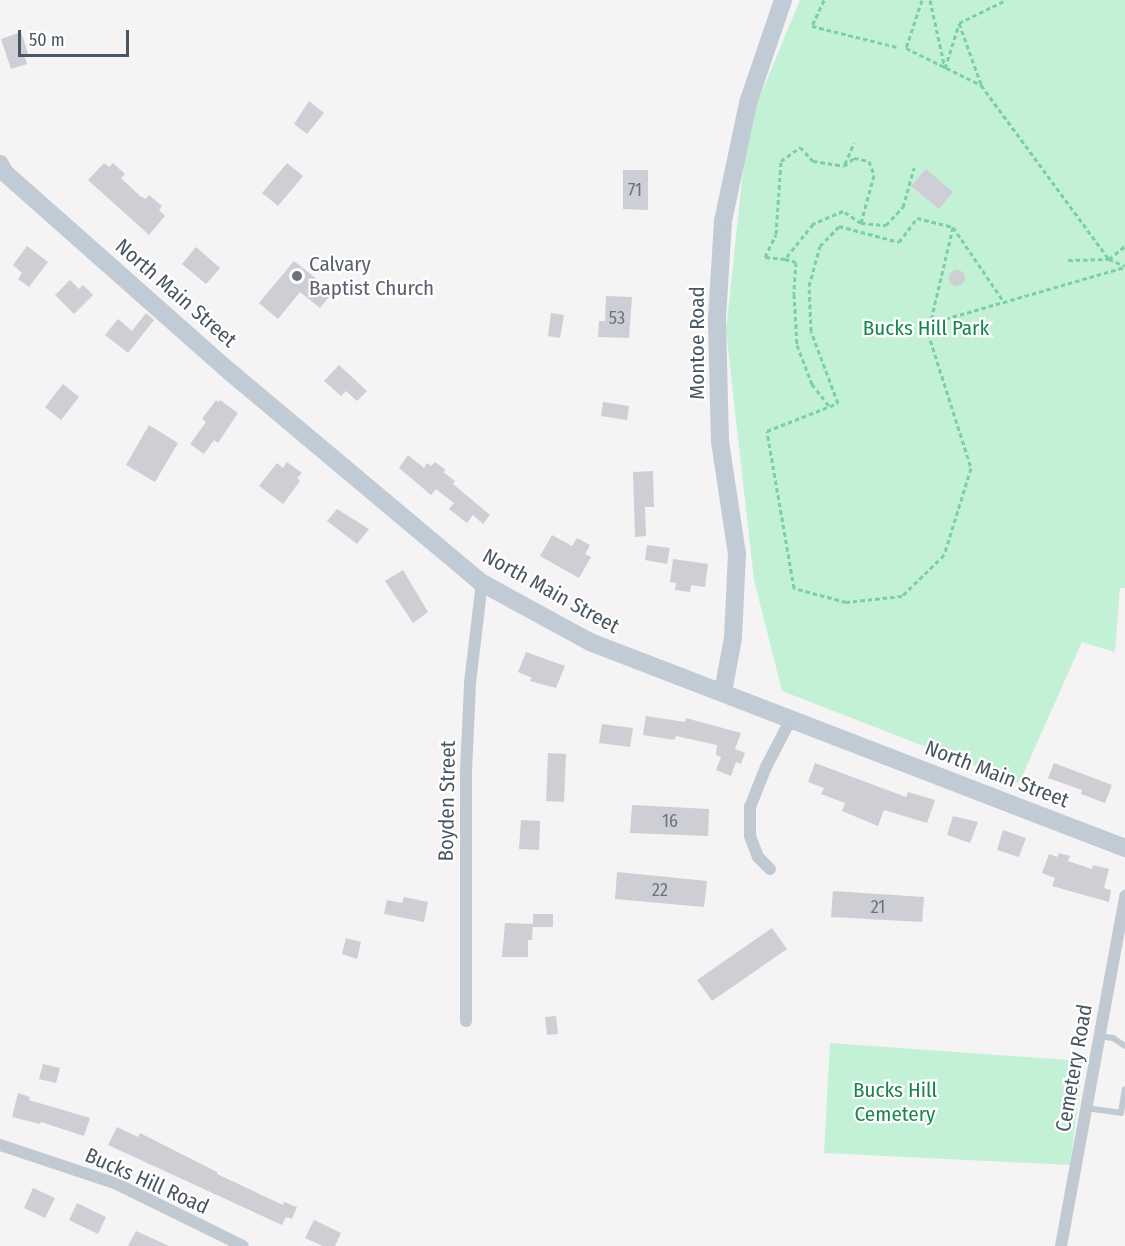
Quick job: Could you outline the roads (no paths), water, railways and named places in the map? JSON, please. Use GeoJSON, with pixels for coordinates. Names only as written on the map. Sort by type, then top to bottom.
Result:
{"type":"FeatureCollection","features":[{"type":"Feature","properties":{"kind":"main road","name":"Montoe Road"},"geometry":{"type":"LineString","coordinates":[[723,692],[733,638],[736,554],[720,442],[717,320],[723,221],[748,103],[783,0]]}},
{"type":"Feature","properties":{"kind":"main road","name":"North Main Street"},"geometry":{"type":"LineString","coordinates":[[0,164],[5,173],[230,371],[482,583],[590,642],[1125,848]]}},
{"type":"Feature","properties":{"kind":"street","name":"Boyden Street"},"geometry":{"type":"LineString","coordinates":[[466,1021],[466,772],[470,683],[482,583]]}},
{"type":"Feature","properties":{"kind":"street"},"geometry":{"type":"LineString","coordinates":[[770,869],[758,857],[750,836],[750,807],[766,767],[791,719]]}},
{"type":"Feature","properties":{"kind":"street","name":"Cemetery Road"},"geometry":{"type":"LineString","coordinates":[[1061,1246],[1125,896]]}},
{"type":"Feature","properties":{"kind":"street","name":"Bucks Hill Road"},"geometry":{"type":"LineString","coordinates":[[0,1145],[117,1184],[243,1246]]}},
{"type":"Feature","properties":{"kind":"lane"},"geometry":{"type":"LineString","coordinates":[[1099,1036],[1113,1038],[1125,1046]]}},
{"type":"Feature","properties":{"kind":"lane"},"geometry":{"type":"LineString","coordinates":[[1086,1108],[1121,1113],[1125,1089]]}},
{"type":"Feature","properties":{"kind":"place","name":"Calvary Baptist Church"},"geometry":{"type":"Point","coordinates":[297,276]}},
{"type":"Feature","properties":{"kind":"park label","name":"Bucks Hill Park"},"geometry":{"type":"Point","coordinates":[926,328]}},
{"type":"Feature","properties":{"kind":"park label","name":"Bucks Hill Cemetery"},"geometry":{"type":"Point","coordinates":[895,1102]}}]}
